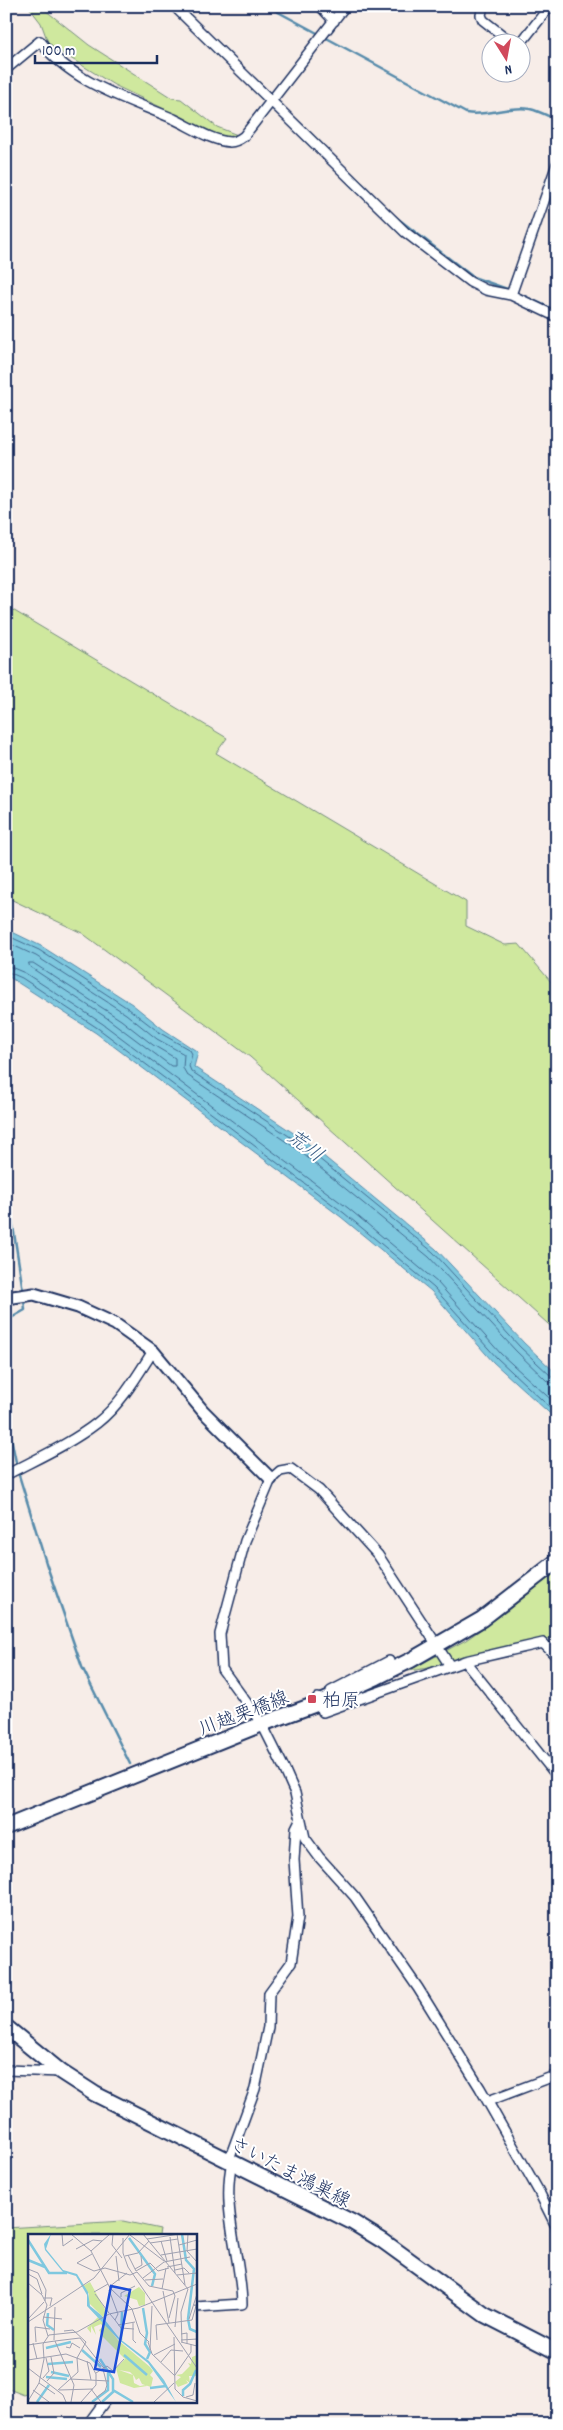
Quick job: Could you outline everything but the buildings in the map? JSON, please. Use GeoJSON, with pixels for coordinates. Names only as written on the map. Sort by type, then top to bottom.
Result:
{"type":"FeatureCollection","features":[{"type":"Feature","properties":{"kind":"main road","name":"川越栗橋線"},"geometry":{"type":"LineString","coordinates":[[6,1827],[262,1724],[320,1704],[411,1660],[461,1632],[557,1561]]}},
{"type":"Feature","properties":{"kind":"main road","name":"さいたま鴻巣線"},"geometry":{"type":"LineString","coordinates":[[6,2027],[60,2072],[95,2094],[366,2231],[485,2315],[557,2352]]}},
{"type":"Feature","properties":{"kind":"street"},"geometry":{"type":"LineString","coordinates":[[174,6],[274,99],[373,203],[405,232],[470,282],[486,290],[511,295],[557,317]]}},
{"type":"Feature","properties":{"kind":"street"},"geometry":{"type":"LineString","coordinates":[[320,6],[334,21]]}},
{"type":"Feature","properties":{"kind":"street"},"geometry":{"type":"LineString","coordinates":[[6,69],[40,41],[49,53],[114,95],[145,106],[218,139],[231,142],[244,136],[345,6]]}},
{"type":"Feature","properties":{"kind":"street"},"geometry":{"type":"LineString","coordinates":[[483,6],[481,15],[483,20],[498,32]]}},
{"type":"Feature","properties":{"kind":"street"},"geometry":{"type":"LineString","coordinates":[[529,32],[550,6]]}},
{"type":"Feature","properties":{"kind":"street"},"geometry":{"type":"LineString","coordinates":[[511,295],[557,164]]}},
{"type":"Feature","properties":{"kind":"street"},"geometry":{"type":"LineString","coordinates":[[6,1298],[34,1294],[60,1300],[115,1324],[153,1351],[203,1411],[271,1479]]}},
{"type":"Feature","properties":{"kind":"street"},"geometry":{"type":"LineString","coordinates":[[6,1474],[54,1450],[96,1423],[120,1400],[153,1351]]}},
{"type":"Feature","properties":{"kind":"street"},"geometry":{"type":"LineString","coordinates":[[433,1639],[378,1555],[319,1490],[291,1470],[280,1471],[271,1479],[245,1541],[220,1634],[222,1669],[262,1724],[295,1793],[300,1820],[306,1838],[319,1857],[355,1897],[418,1986],[488,2101],[557,2228]]}},
{"type":"Feature","properties":{"kind":"street"},"geometry":{"type":"LineString","coordinates":[[389,1661],[318,1697],[323,1712],[465,1661],[543,1643],[557,1657]]}},
{"type":"Feature","properties":{"kind":"street"},"geometry":{"type":"LineString","coordinates":[[441,1652],[450,1666]]}},
{"type":"Feature","properties":{"kind":"street"},"geometry":{"type":"LineString","coordinates":[[465,1661],[557,1776]]}},
{"type":"Feature","properties":{"kind":"street"},"geometry":{"type":"LineString","coordinates":[[196,2307],[242,2304],[239,2264],[231,2232],[230,2161],[255,2090],[268,2026],[269,1993],[290,1963],[298,1917],[294,1860],[296,1828],[300,1820]]}},
{"type":"Feature","properties":{"kind":"street"},"geometry":{"type":"LineString","coordinates":[[6,2070],[60,2072]]}},
{"type":"Feature","properties":{"kind":"street"},"geometry":{"type":"LineString","coordinates":[[488,2101],[557,2075]]}},
{"type":"Feature","properties":{"kind":"street"},"geometry":{"type":"LineString","coordinates":[[88,2424],[104,2402]]}},
{"type":"Feature","properties":{"kind":"street"},"geometry":{"type":"LineString","coordinates":[[552,2424],[557,2422]]}},
{"type":"Feature","properties":{"kind":"green space"},"geometry":{"type":"Polygon","coordinates":[[[28,6],[40,6],[89,45],[172,98],[181,99],[217,127],[240,136],[228,137],[217,134],[114,85],[49,45],[41,23],[28,6]]]}},
{"type":"Feature","properties":{"kind":"green space"},"geometry":{"type":"Polygon","coordinates":[[[6,606],[227,738],[216,753],[466,902],[466,926],[505,945],[519,944],[557,989],[557,1332],[250,1057],[82,933],[6,897],[6,606]]]}},
{"type":"Feature","properties":{"kind":"green space"},"geometry":{"type":"Polygon","coordinates":[[[557,1571],[557,1637],[466,1656],[429,1668],[408,1671],[466,1640],[507,1611],[557,1571]]]}},
{"type":"Feature","properties":{"kind":"green space"},"geometry":{"type":"Polygon","coordinates":[[[123,2221],[160,2229],[159,2234],[28,2234],[28,2393],[24,2395],[6,2388],[6,2228],[123,2221]]]}},
{"type":"Feature","properties":{"kind":"water","name":"荒川"},"geometry":{"type":"Polygon","coordinates":[[[6,929],[41,946],[132,1004],[163,1029],[198,1052],[194,1067],[304,1140],[436,1249],[524,1343],[557,1374],[557,1420],[493,1362],[431,1291],[341,1217],[96,1033],[6,975],[6,929]]]}},
{"type":"Feature","properties":{"kind":"waterway"},"geometry":{"type":"LineString","coordinates":[[267,6],[466,113],[482,114],[522,108],[537,111],[557,120]]}},
{"type":"Feature","properties":{"kind":"waterway"},"geometry":{"type":"LineString","coordinates":[[192,18],[313,136]]}},
{"type":"Feature","properties":{"kind":"waterway"},"geometry":{"type":"LineString","coordinates":[[392,214],[473,277],[510,290]]}},
{"type":"Feature","properties":{"kind":"waterway"},"geometry":{"type":"LineString","coordinates":[[515,292],[557,311]]}},
{"type":"Feature","properties":{"kind":"waterway"},"geometry":{"type":"LineString","coordinates":[[6,1181],[23,1291]]}},
{"type":"Feature","properties":{"kind":"waterway"},"geometry":{"type":"LineString","coordinates":[[6,1321],[25,1310],[24,1299]]}},
{"type":"Feature","properties":{"kind":"waterway"},"geometry":{"type":"LineString","coordinates":[[6,1413],[17,1467]]}},
{"type":"Feature","properties":{"kind":"waterway"},"geometry":{"type":"LineString","coordinates":[[18,1472],[46,1563],[82,1667],[130,1764]]}},
{"type":"Feature","properties":{"kind":"place","name":"柏原"},"geometry":{"type":"Point","coordinates":[312,1699]}}]}
